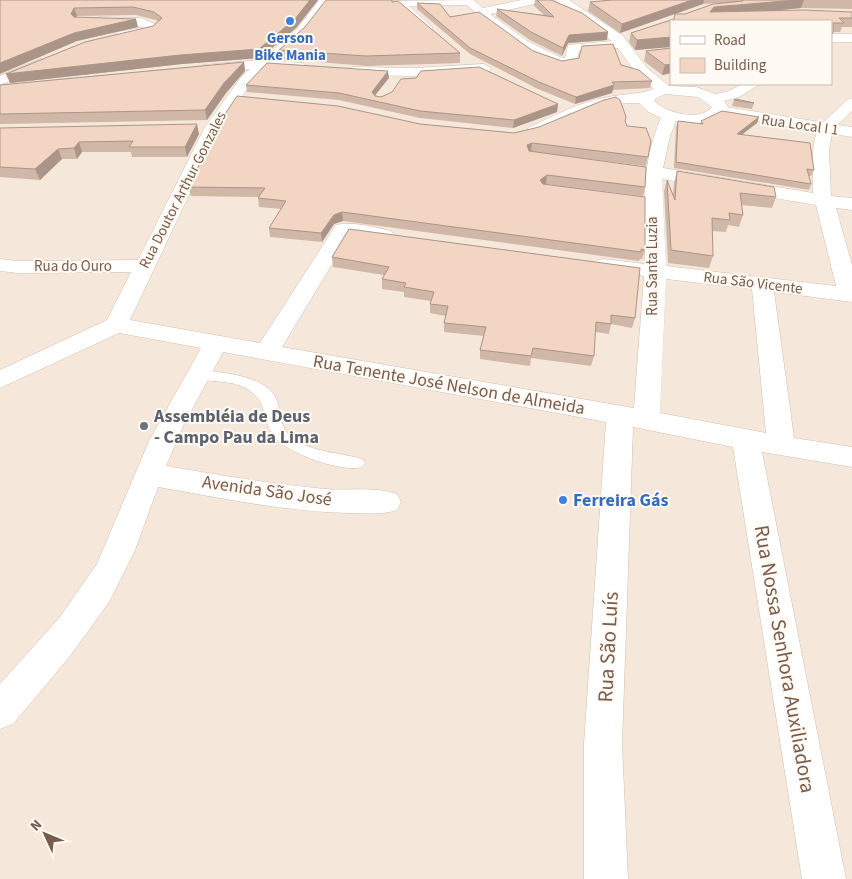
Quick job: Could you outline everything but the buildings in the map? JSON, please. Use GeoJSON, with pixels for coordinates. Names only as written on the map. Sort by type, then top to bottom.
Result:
{"type":"FeatureCollection","features":[{"type":"Feature","properties":{"kind":"street","name":"Rua Doutor Arthur Gonzales"},"geometry":{"type":"LineString","coordinates":[[116,326],[213,127],[232,97],[262,64],[301,32],[325,0]]}},
{"type":"Feature","properties":{"kind":"street"},"geometry":{"type":"LineString","coordinates":[[481,12],[539,0]]}},
{"type":"Feature","properties":{"kind":"street"},"geometry":{"type":"LineString","coordinates":[[560,0],[625,39],[632,56],[642,71],[665,90]]}},
{"type":"Feature","properties":{"kind":"street"},"geometry":{"type":"LineString","coordinates":[[374,2],[471,2],[481,12],[528,47],[558,62],[571,60],[573,48],[625,39]]}},
{"type":"Feature","properties":{"kind":"street"},"geometry":{"type":"LineString","coordinates":[[400,2],[438,37]]}},
{"type":"Feature","properties":{"kind":"street"},"geometry":{"type":"LineString","coordinates":[[86,21],[141,22],[156,27],[151,30],[106,39]]}},
{"type":"Feature","properties":{"kind":"street"},"geometry":{"type":"LineString","coordinates":[[832,38],[852,38]]}},
{"type":"Feature","properties":{"kind":"street"},"geometry":{"type":"LineString","coordinates":[[459,54],[464,59],[497,76]]}},
{"type":"Feature","properties":{"kind":"street"},"geometry":{"type":"LineString","coordinates":[[632,56],[651,54]]}},
{"type":"Feature","properties":{"kind":"street"},"geometry":{"type":"LineString","coordinates":[[0,81],[57,56]]}},
{"type":"Feature","properties":{"kind":"street"},"geometry":{"type":"LineString","coordinates":[[197,69],[262,64],[316,68]]}},
{"type":"Feature","properties":{"kind":"street"},"geometry":{"type":"LineString","coordinates":[[334,70],[414,72],[484,68]]}},
{"type":"Feature","properties":{"kind":"street"},"geometry":{"type":"LineString","coordinates":[[391,87],[396,81],[411,80],[414,72]]}},
{"type":"Feature","properties":{"kind":"street"},"geometry":{"type":"LineString","coordinates":[[647,98],[649,107],[670,116],[706,117],[716,105],[751,85]]}},
{"type":"Feature","properties":{"kind":"street"},"geometry":{"type":"LineString","coordinates":[[0,90],[20,89]]}},
{"type":"Feature","properties":{"kind":"street"},"geometry":{"type":"LineString","coordinates":[[522,133],[598,102],[618,98],[647,98],[656,92],[665,90]]}},
{"type":"Feature","properties":{"kind":"street","name":"Rua Local I 1"},"geometry":{"type":"LineString","coordinates":[[665,90],[696,92],[716,105],[852,132]]}},
{"type":"Feature","properties":{"kind":"street"},"geometry":{"type":"LineString","coordinates":[[232,97],[252,99]]}},
{"type":"Feature","properties":{"kind":"street"},"geometry":{"type":"LineString","coordinates":[[618,98],[638,114]]}},
{"type":"Feature","properties":{"kind":"street"},"geometry":{"type":"LineString","coordinates":[[851,295],[824,200],[821,150],[825,128],[852,103]]}},
{"type":"Feature","properties":{"kind":"street"},"geometry":{"type":"LineString","coordinates":[[558,105],[575,112]]}},
{"type":"Feature","properties":{"kind":"street","name":"Rua Santa Luzia"},"geometry":{"type":"LineString","coordinates":[[633,418],[655,272],[647,202],[649,172],[658,138],[670,116]]}},
{"type":"Feature","properties":{"kind":"street"},"geometry":{"type":"LineString","coordinates":[[194,127],[213,127]]}},
{"type":"Feature","properties":{"kind":"street"},"geometry":{"type":"LineString","coordinates":[[649,172],[852,204]]}},
{"type":"Feature","properties":{"kind":"street"},"geometry":{"type":"LineString","coordinates":[[267,352],[343,229],[400,237]]}},
{"type":"Feature","properties":{"kind":"street","name":"Rua São Vicente"},"geometry":{"type":"LineString","coordinates":[[579,262],[851,295]]}},
{"type":"Feature","properties":{"kind":"street","name":"Rua do Ouro"},"geometry":{"type":"LineString","coordinates":[[0,265],[18,267],[145,266]]}},
{"type":"Feature","properties":{"kind":"street"},"geometry":{"type":"LineString","coordinates":[[762,283],[781,446]]}},
{"type":"Feature","properties":{"kind":"street"},"geometry":{"type":"LineString","coordinates":[[0,380],[116,326]]}},
{"type":"Feature","properties":{"kind":"street","name":"Rua Tenente José Nelson de Almeida"},"geometry":{"type":"LineString","coordinates":[[116,326],[633,418],[746,440],[852,457]]}},
{"type":"Feature","properties":{"kind":"street"},"geometry":{"type":"LineString","coordinates":[[0,711],[90,603],[108,576],[123,546],[148,474],[182,402],[216,344]]}},
{"type":"Feature","properties":{"kind":"street","name":"Rua São Luís"},"geometry":{"type":"LineString","coordinates":[[606,879],[603,744],[633,418]]}},
{"type":"Feature","properties":{"kind":"street","name":"Rua Nossa Senhora Auxiliadora"},"geometry":{"type":"LineString","coordinates":[[746,440],[824,879]]}},
{"type":"Feature","properties":{"kind":"street","name":"Avenida São José"},"geometry":{"type":"LineString","coordinates":[[148,474],[272,495],[329,501],[386,502]]}},
{"type":"Feature","properties":{"kind":"lane"},"geometry":{"type":"LineString","coordinates":[[198,376],[240,380],[257,387],[270,401],[270,416],[276,432],[294,447],[357,463]]}},
{"type":"Feature","properties":{"kind":"shaded area"},"geometry":{"type":"Polygon","coordinates":[[[0,0],[852,0],[852,879],[0,879],[0,0]]]}},
{"type":"Feature","properties":{"kind":"place","name":"Gerson Bike Mania"},"geometry":{"type":"Point","coordinates":[290,21]}},
{"type":"Feature","properties":{"kind":"place","name":"Assembléia de Deus - Campo Pau da Lima"},"geometry":{"type":"Point","coordinates":[144,426]}},
{"type":"Feature","properties":{"kind":"place","name":"Ferreira Gás"},"geometry":{"type":"Point","coordinates":[563,500]}}]}
